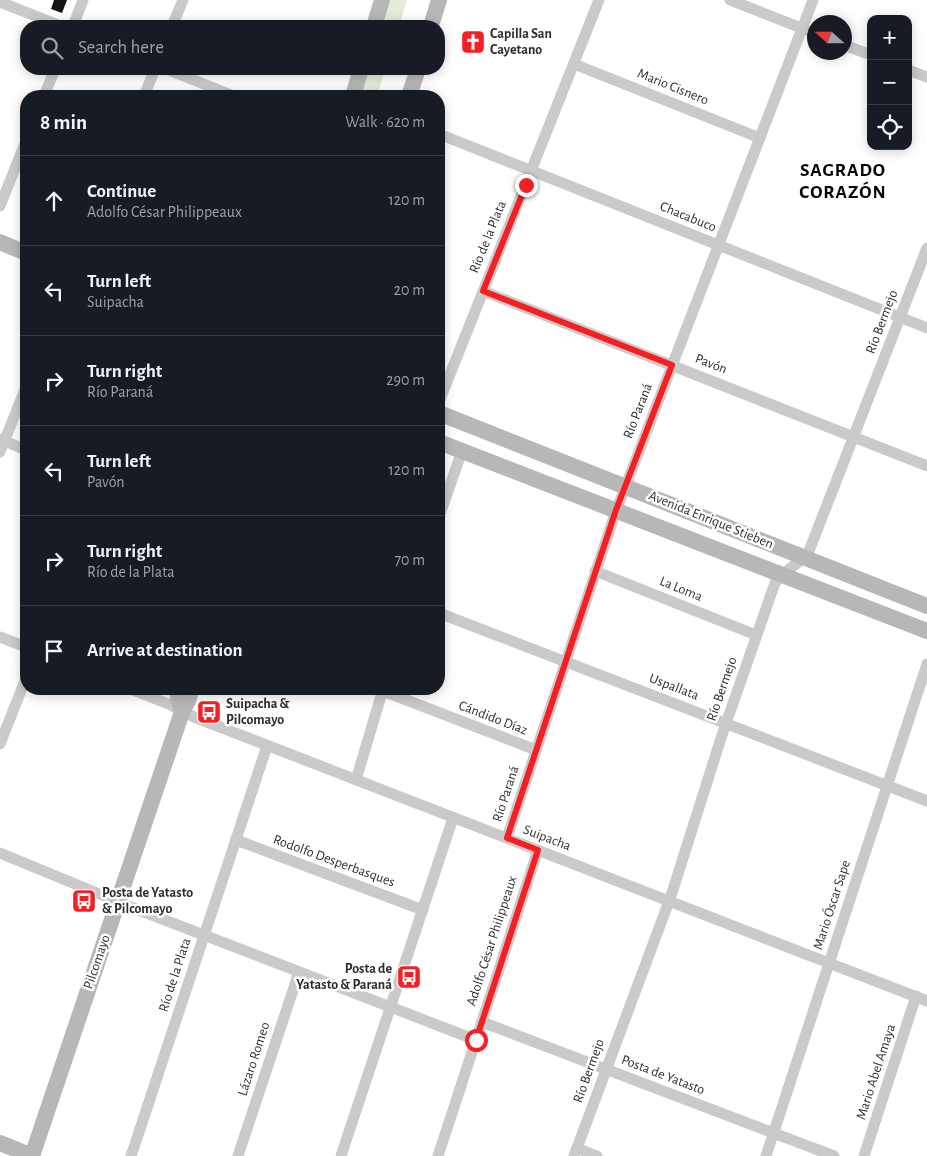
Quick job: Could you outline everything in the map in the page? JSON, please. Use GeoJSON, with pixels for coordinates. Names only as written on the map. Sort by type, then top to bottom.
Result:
{"type":"FeatureCollection","features":[{"type":"Feature","properties":{"kind":"main road"},"geometry":{"type":"LineString","coordinates":[[376,20],[382,0]]}},
{"type":"Feature","properties":{"kind":"main road"},"geometry":{"type":"LineString","coordinates":[[433,20],[439,0]]}},
{"type":"Feature","properties":{"kind":"main road"},"geometry":{"type":"LineString","coordinates":[[355,90],[359,75]]}},
{"type":"Feature","properties":{"kind":"main road"},"geometry":{"type":"LineString","coordinates":[[411,90],[416,75]]}},
{"type":"Feature","properties":{"kind":"main road"},"geometry":{"type":"LineString","coordinates":[[0,242],[20,250]]}},
{"type":"Feature","properties":{"kind":"main road","name":"Avenida Enrique Stieben"},"geometry":{"type":"LineString","coordinates":[[445,415],[927,606]]}},
{"type":"Feature","properties":{"kind":"main road","name":"Avenida Enrique Stieben"},"geometry":{"type":"LineString","coordinates":[[445,444],[927,631]]}},
{"type":"Feature","properties":{"kind":"main road"},"geometry":{"type":"LineString","coordinates":[[178,695],[182,712]]}},
{"type":"Feature","properties":{"kind":"main road","name":"Pilcomayo"},"geometry":{"type":"LineString","coordinates":[[32,1156],[182,712],[190,695]]}},
{"type":"Feature","properties":{"kind":"main road"},"geometry":{"type":"LineString","coordinates":[[0,1143],[32,1156]]}},
{"type":"Feature","properties":{"kind":"street"},"geometry":{"type":"LineString","coordinates":[[75,20],[83,0]]}},
{"type":"Feature","properties":{"kind":"street"},"geometry":{"type":"LineString","coordinates":[[175,20],[183,0]]}},
{"type":"Feature","properties":{"kind":"street","name":"Río de la Plata"},"geometry":{"type":"LineString","coordinates":[[445,387],[599,0]]}},
{"type":"Feature","properties":{"kind":"street"},"geometry":{"type":"LineString","coordinates":[[730,0],[807,30]]}},
{"type":"Feature","properties":{"kind":"street","name":"Río Paraná"},"geometry":{"type":"LineString","coordinates":[[507,838],[616,510],[814,0]]}},
{"type":"Feature","properties":{"kind":"street"},"geometry":{"type":"LineString","coordinates":[[0,2],[46,20]]}},
{"type":"Feature","properties":{"kind":"street"},"geometry":{"type":"LineString","coordinates":[[852,48],[867,54]]}},
{"type":"Feature","properties":{"kind":"street","name":"Mario Cisnero"},"geometry":{"type":"LineString","coordinates":[[574,64],[760,138]]}},
{"type":"Feature","properties":{"kind":"street"},"geometry":{"type":"LineString","coordinates":[[912,71],[927,77]]}},
{"type":"Feature","properties":{"kind":"street"},"geometry":{"type":"LineString","coordinates":[[47,90],[53,75]]}},
{"type":"Feature","properties":{"kind":"street"},"geometry":{"type":"LineString","coordinates":[[146,90],[153,75]]}},
{"type":"Feature","properties":{"kind":"street"},"geometry":{"type":"LineString","coordinates":[[181,75],[219,90]]}},
{"type":"Feature","properties":{"kind":"street","name":"Chacabuco"},"geometry":{"type":"LineString","coordinates":[[445,136],[927,328]]}},
{"type":"Feature","properties":{"kind":"street"},"geometry":{"type":"LineString","coordinates":[[0,206],[20,156]]}},
{"type":"Feature","properties":{"kind":"street","name":"Río Bermejo"},"geometry":{"type":"LineString","coordinates":[[575,1152],[669,901],[726,723],[775,584],[782,575],[804,557],[811,547],[927,248]]}},
{"type":"Feature","properties":{"kind":"street","name":"Pavón"},"geometry":{"type":"LineString","coordinates":[[483,291],[927,466]]}},
{"type":"Feature","properties":{"kind":"street"},"geometry":{"type":"LineString","coordinates":[[20,401],[2,444],[20,448]]}},
{"type":"Feature","properties":{"kind":"street"},"geometry":{"type":"LineString","coordinates":[[445,501],[462,451]]}},
{"type":"Feature","properties":{"kind":"street","name":"La Loma"},"geometry":{"type":"LineString","coordinates":[[595,571],[756,635]]}},
{"type":"Feature","properties":{"kind":"street","name":"Uspallata"},"geometry":{"type":"LineString","coordinates":[[445,614],[927,801]]}},
{"type":"Feature","properties":{"kind":"street"},"geometry":{"type":"LineString","coordinates":[[0,637],[20,645]]}},
{"type":"Feature","properties":{"kind":"street","name":"Mario Óscar Sape"},"geometry":{"type":"LineString","coordinates":[[766,1156],[927,664]]}},
{"type":"Feature","properties":{"kind":"street"},"geometry":{"type":"LineString","coordinates":[[0,744],[20,693]]}},
{"type":"Feature","properties":{"kind":"street","name":"Suipacha"},"geometry":{"type":"LineString","coordinates":[[145,695],[267,746],[927,1001]]}},
{"type":"Feature","properties":{"kind":"street"},"geometry":{"type":"LineString","coordinates":[[356,780],[382,695]]}},
{"type":"Feature","properties":{"kind":"street","name":"Cándido Díaz"},"geometry":{"type":"LineString","coordinates":[[396,695],[536,750]]}},
{"type":"Feature","properties":{"kind":"street","name":"Río de la Plata"},"geometry":{"type":"LineString","coordinates":[[131,1156],[267,746]]}},
{"type":"Feature","properties":{"kind":"street"},"geometry":{"type":"LineString","coordinates":[[340,1156],[453,818]]}},
{"type":"Feature","properties":{"kind":"street","name":"Rodolfo Desperbasques"},"geometry":{"type":"LineString","coordinates":[[236,840],[423,910]]}},
{"type":"Feature","properties":{"kind":"street","name":"Adolfo César Philippeaux"},"geometry":{"type":"LineString","coordinates":[[438,1156],[538,850]]}},
{"type":"Feature","properties":{"kind":"street"},"geometry":{"type":"LineString","coordinates":[[0,854],[476,1040]]}},
{"type":"Feature","properties":{"kind":"street","name":"Lázaro Romeo"},"geometry":{"type":"LineString","coordinates":[[238,1156],[299,972]]}},
{"type":"Feature","properties":{"kind":"street","name":"Mario Abel Amaya"},"geometry":{"type":"LineString","coordinates":[[864,1156],[916,996]]}},
{"type":"Feature","properties":{"kind":"street","name":"Posta de Yatasto"},"geometry":{"type":"LineString","coordinates":[[482,1022],[834,1156]]}},
{"type":"Feature","properties":{"kind":"street"},"geometry":{"type":"LineString","coordinates":[[575,1152],[597,1156]]}},
{"type":"Feature","properties":{"kind":"green space"},"geometry":{"type":"Polygon","coordinates":[[[390,0],[407,0],[401,20],[384,20],[390,0]]]}},
{"type":"Feature","properties":{"kind":"green space"},"geometry":{"type":"Polygon","coordinates":[[[367,75],[383,75],[379,90],[363,90],[367,75]]]}},
{"type":"Feature","properties":{"kind":"building"},"geometry":{"type":"Polygon","coordinates":[[[54,0],[67,0],[62,13],[51,9],[54,0]]]}},
{"type":"Feature","properties":{"kind":"place","name":"Capilla San Cayetano"},"geometry":{"type":"Point","coordinates":[473,42]}},
{"type":"Feature","properties":{"kind":"place","name":"Suipacha & Pilcomayo"},"geometry":{"type":"Point","coordinates":[209,712]}},
{"type":"Feature","properties":{"kind":"place","name":"Posta de Yatasto & Pilcomayo"},"geometry":{"type":"Point","coordinates":[84,901]}},
{"type":"Feature","properties":{"kind":"place","name":"Posta de Yatasto & Paraná"},"geometry":{"type":"Point","coordinates":[409,977]}},
{"type":"Feature","properties":{"kind":"district","name":"SAGRADO CORAZÓN"},"geometry":{"type":"Point","coordinates":[843,181]}},
{"type":"Feature","properties":{"kind":"route"},"geometry":{"type":"LineString","coordinates":[[476,1040],[538,850],[507,838],[616,510],[672,365],[483,291],[526,185]]}}]}
